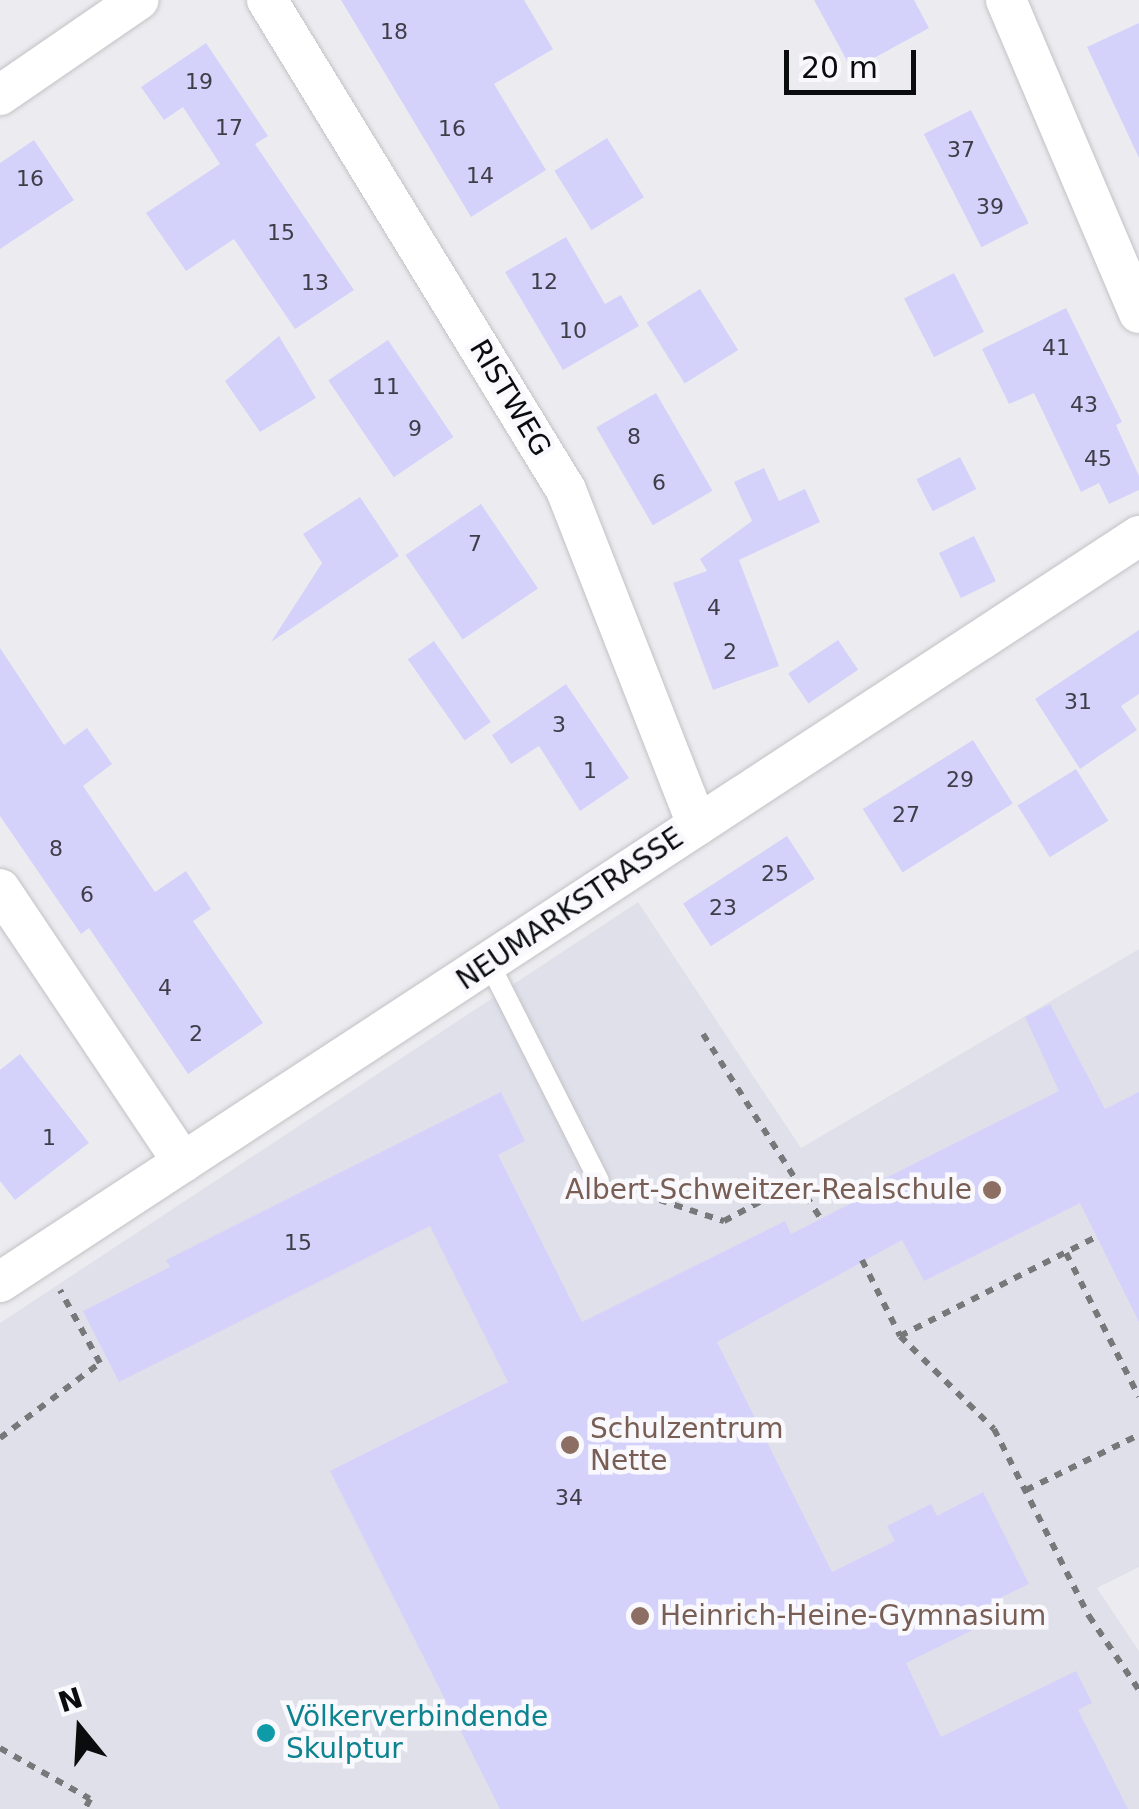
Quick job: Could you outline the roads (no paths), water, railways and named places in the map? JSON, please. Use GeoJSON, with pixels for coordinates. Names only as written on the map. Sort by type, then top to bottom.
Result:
{"type":"FeatureCollection","features":[{"type":"Feature","properties":{"kind":"street"},"geometry":{"type":"LineString","coordinates":[[0,95],[138,0]]}},
{"type":"Feature","properties":{"kind":"street","name":"RISTWEG"},"geometry":{"type":"LineString","coordinates":[[267,0],[566,490],[697,825]]}},
{"type":"Feature","properties":{"kind":"street"},"geometry":{"type":"LineString","coordinates":[[1006,0],[1139,313]]}},
{"type":"Feature","properties":{"kind":"street","name":"NEUMARKSTRASSE"},"geometry":{"type":"LineString","coordinates":[[0,1282],[1139,536]]}},
{"type":"Feature","properties":{"kind":"street"},"geometry":{"type":"LineString","coordinates":[[0,889],[183,1162]]}},
{"type":"Feature","properties":{"kind":"lane"},"geometry":{"type":"LineString","coordinates":[[489,963],[599,1181]]}},
{"type":"Feature","properties":{"kind":"place","name":"Albert-Schweitzer-Realschule"},"geometry":{"type":"Point","coordinates":[992,1190]}},
{"type":"Feature","properties":{"kind":"place","name":"Schulzentrum Nette"},"geometry":{"type":"Point","coordinates":[570,1445]}},
{"type":"Feature","properties":{"kind":"place","name":"Heinrich-Heine-Gymnasium"},"geometry":{"type":"Point","coordinates":[640,1616]}},
{"type":"Feature","properties":{"kind":"place","name":"Völkerverbindende Skulptur"},"geometry":{"type":"Point","coordinates":[266,1733]}}]}
